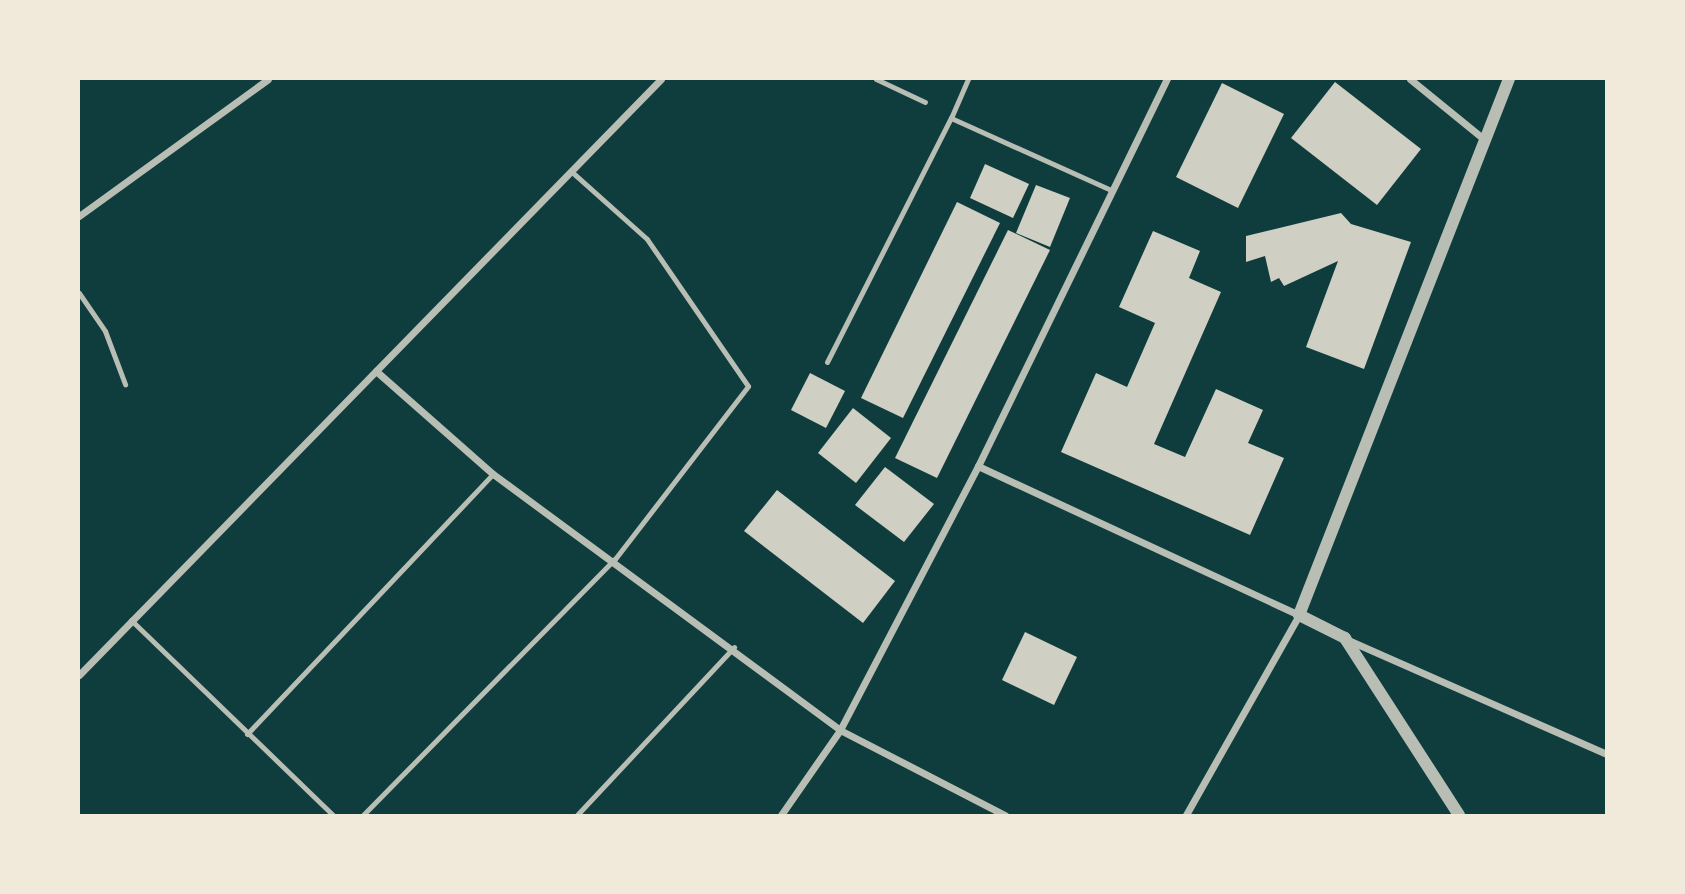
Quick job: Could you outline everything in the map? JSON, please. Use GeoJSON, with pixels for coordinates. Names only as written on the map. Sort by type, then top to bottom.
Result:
{"type":"FeatureCollection","features":[{"type":"Feature","properties":{"kind":"street"},"geometry":{"type":"LineString","coordinates":[[79,216],[268,79]]}},
{"type":"Feature","properties":{"kind":"street"},"geometry":{"type":"LineString","coordinates":[[79,675],[661,79]]}},
{"type":"Feature","properties":{"kind":"street"},"geometry":{"type":"LineString","coordinates":[[781,815],[840,730],[978,466],[1109,189],[1167,79]]}},
{"type":"Feature","properties":{"kind":"street"},"geometry":{"type":"LineString","coordinates":[[1410,79],[1485,140]]}},
{"type":"Feature","properties":{"kind":"street"},"geometry":{"type":"LineString","coordinates":[[1186,815],[1299,615],[1509,79]]}},
{"type":"Feature","properties":{"kind":"street"},"geometry":{"type":"LineString","coordinates":[[376,371],[493,474],[615,559],[840,730],[1004,815]]}},
{"type":"Feature","properties":{"kind":"street"},"geometry":{"type":"LineString","coordinates":[[978,466],[1345,638],[1606,754]]}},
{"type":"Feature","properties":{"kind":"street"},"geometry":{"type":"LineString","coordinates":[[1345,638],[1459,815]]}},
{"type":"Feature","properties":{"kind":"lane"},"geometry":{"type":"LineString","coordinates":[[876,79],[926,102]]}},
{"type":"Feature","properties":{"kind":"lane"},"geometry":{"type":"LineString","coordinates":[[827,362],[951,118],[968,79]]}},
{"type":"Feature","properties":{"kind":"lane"},"geometry":{"type":"LineString","coordinates":[[951,118],[1109,189]]}},
{"type":"Feature","properties":{"kind":"lane"},"geometry":{"type":"LineString","coordinates":[[363,815],[615,559],[748,386],[647,239],[571,171]]}},
{"type":"Feature","properties":{"kind":"lane"},"geometry":{"type":"LineString","coordinates":[[79,293],[105,331],[125,384]]}},
{"type":"Feature","properties":{"kind":"lane"},"geometry":{"type":"LineString","coordinates":[[247,734],[493,474]]}},
{"type":"Feature","properties":{"kind":"lane"},"geometry":{"type":"LineString","coordinates":[[131,620],[333,815]]}},
{"type":"Feature","properties":{"kind":"lane"},"geometry":{"type":"LineString","coordinates":[[577,815],[734,647]]}},
{"type":"Feature","properties":{"kind":"building"},"geometry":{"type":"Polygon","coordinates":[[[1335,82],[1421,149],[1377,205],[1291,138],[1335,82]]]}},
{"type":"Feature","properties":{"kind":"building"},"geometry":{"type":"Polygon","coordinates":[[[1222,83],[1284,114],[1238,208],[1176,177],[1222,83]]]}},
{"type":"Feature","properties":{"kind":"building"},"geometry":{"type":"Polygon","coordinates":[[[985,164],[1029,184],[1013,218],[970,198],[985,164]]]}},
{"type":"Feature","properties":{"kind":"building"},"geometry":{"type":"Polygon","coordinates":[[[1036,185],[1070,198],[1050,247],[1016,233],[1036,185]]]}},
{"type":"Feature","properties":{"kind":"building"},"geometry":{"type":"Polygon","coordinates":[[[957,202],[1000,223],[903,418],[861,398],[957,202]]]}},
{"type":"Feature","properties":{"kind":"building"},"geometry":{"type":"Polygon","coordinates":[[[1341,213],[1351,224],[1411,242],[1364,369],[1306,347],[1338,261],[1284,286],[1279,278],[1271,282],[1265,256],[1246,262],[1246,236],[1341,213]]]}},
{"type":"Feature","properties":{"kind":"building"},"geometry":{"type":"Polygon","coordinates":[[[1008,230],[1050,250],[937,478],[895,458],[1008,230]]]}},
{"type":"Feature","properties":{"kind":"building"},"geometry":{"type":"Polygon","coordinates":[[[1153,231],[1200,251],[1189,278],[1221,292],[1154,444],[1185,457],[1216,389],[1263,410],[1248,443],[1284,458],[1250,535],[1061,452],[1096,373],[1127,387],[1155,323],[1119,307],[1153,231]]]}},
{"type":"Feature","properties":{"kind":"building"},"geometry":{"type":"Polygon","coordinates":[[[810,373],[845,391],[826,428],[791,410],[810,373]]]}},
{"type":"Feature","properties":{"kind":"building"},"geometry":{"type":"Polygon","coordinates":[[[853,408],[891,438],[856,483],[818,453],[853,408]]]}},
{"type":"Feature","properties":{"kind":"building"},"geometry":{"type":"Polygon","coordinates":[[[885,467],[934,504],[904,542],[855,505],[885,467]]]}},
{"type":"Feature","properties":{"kind":"building"},"geometry":{"type":"Polygon","coordinates":[[[777,490],[895,581],[863,623],[744,531],[777,490]]]}},
{"type":"Feature","properties":{"kind":"building"},"geometry":{"type":"Polygon","coordinates":[[[1025,632],[1077,657],[1054,705],[1002,680],[1025,632]]]}}]}
